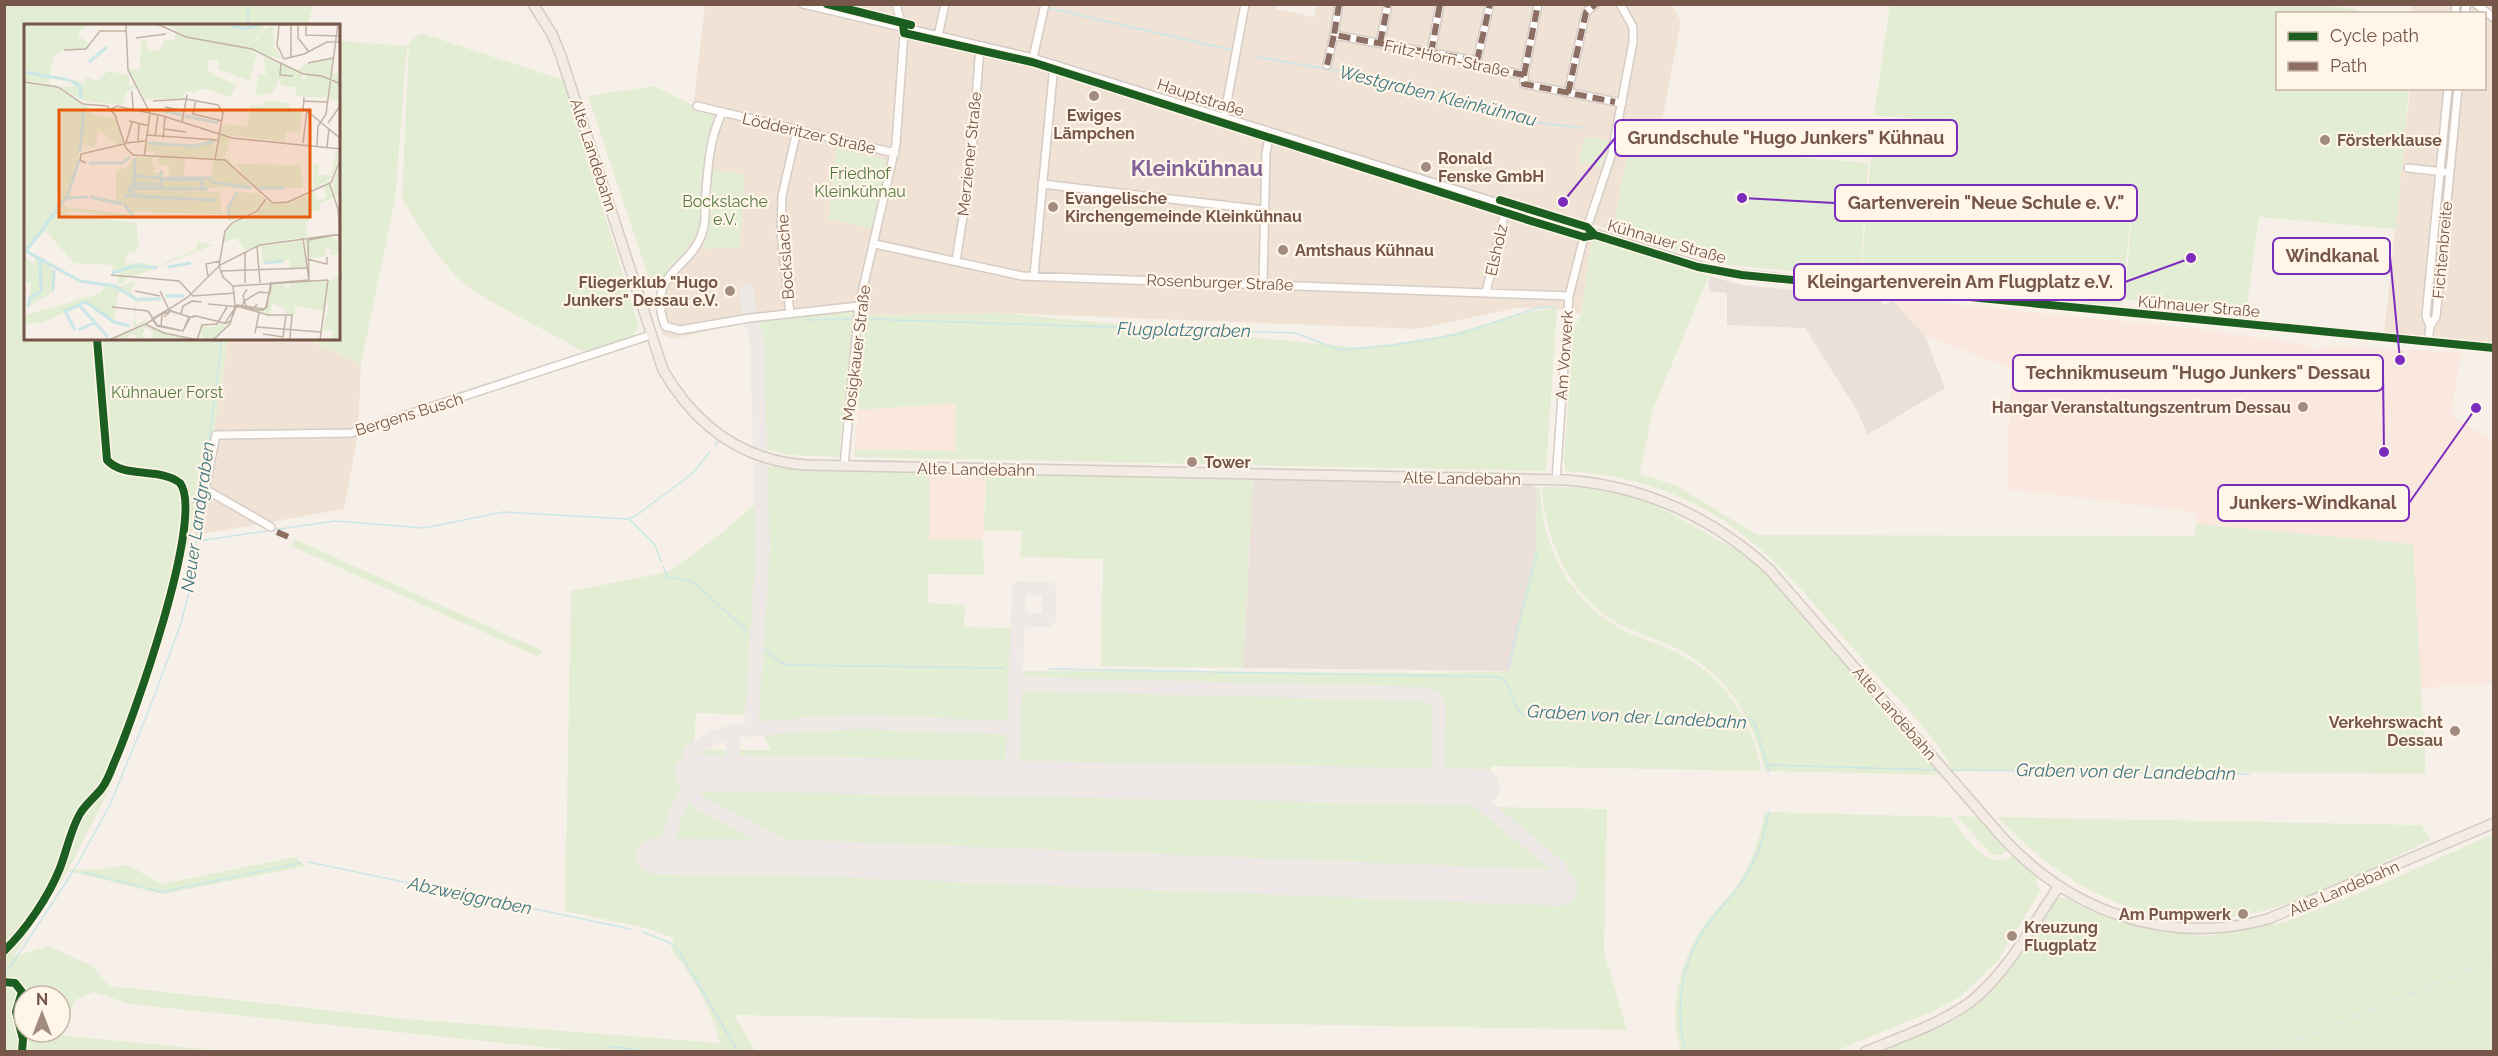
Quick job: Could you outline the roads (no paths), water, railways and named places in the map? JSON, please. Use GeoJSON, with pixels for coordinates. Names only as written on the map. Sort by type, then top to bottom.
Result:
{"type":"FeatureCollection","features":[{"type":"Feature","properties":{"kind":"main road","name":"Alte Landebahn"},"geometry":{"type":"LineString","coordinates":[[533,4],[552,34],[561,56],[663,370],[695,415],[723,438],[747,452],[775,461],[844,466],[1556,480],[1598,483],[1650,496],[1699,517],[1738,542],[1792,593],[2021,856],[2059,886],[2095,906],[2140,922],[2184,929],[2231,927],[2291,912],[2493,823]]}},
{"type":"Feature","properties":{"kind":"main road"},"geometry":{"type":"LineString","coordinates":[[1864,1052],[1949,1015],[1974,999],[2004,964],[2059,886]]}},
{"type":"Feature","properties":{"kind":"street","name":"Hauptstraße"},"geometry":{"type":"LineString","coordinates":[[803,4],[1033,58],[1585,232]]}},
{"type":"Feature","properties":{"kind":"street"},"geometry":{"type":"LineString","coordinates":[[896,4],[904,28]]}},
{"type":"Feature","properties":{"kind":"street"},"geometry":{"type":"LineString","coordinates":[[938,36],[945,4]]}},
{"type":"Feature","properties":{"kind":"street"},"geometry":{"type":"LineString","coordinates":[[1033,58],[1045,4]]}},
{"type":"Feature","properties":{"kind":"street"},"geometry":{"type":"LineString","coordinates":[[1224,118],[1245,4]]}},
{"type":"Feature","properties":{"kind":"street"},"geometry":{"type":"LineString","coordinates":[[1327,65],[1339,4]]}},
{"type":"Feature","properties":{"kind":"street"},"geometry":{"type":"LineString","coordinates":[[1380,44],[1388,4]]}},
{"type":"Feature","properties":{"kind":"street"},"geometry":{"type":"LineString","coordinates":[[1431,53],[1440,4]]}},
{"type":"Feature","properties":{"kind":"street"},"geometry":{"type":"LineString","coordinates":[[1477,61],[1490,4]]}},
{"type":"Feature","properties":{"kind":"street"},"geometry":{"type":"LineString","coordinates":[[1524,75],[1538,4]]}},
{"type":"Feature","properties":{"kind":"street"},"geometry":{"type":"LineString","coordinates":[[1568,93],[1586,12],[1596,4]]}},
{"type":"Feature","properties":{"kind":"street","name":"Am Vorwerk"},"geometry":{"type":"LineString","coordinates":[[1556,480],[1569,296],[1585,232],[1608,166],[1622,103],[1633,33],[1633,27],[1620,4]]}},
{"type":"Feature","properties":{"kind":"street","name":"Mosigkauer Straße"},"geometry":{"type":"LineString","coordinates":[[844,466],[859,306],[895,153],[904,28]]}},
{"type":"Feature","properties":{"kind":"street","name":"Fritz-Horn-Straße"},"geometry":{"type":"LineString","coordinates":[[1334,34],[1477,61],[1481,66],[1524,75],[1524,84],[1622,103]]}},
{"type":"Feature","properties":{"kind":"street","name":"Merziener Straße"},"geometry":{"type":"LineString","coordinates":[[956,261],[971,166],[980,46]]}},
{"type":"Feature","properties":{"kind":"street"},"geometry":{"type":"LineString","coordinates":[[1034,275],[1054,65]]}},
{"type":"Feature","properties":{"kind":"street","name":"Fichtenbreite"},"geometry":{"type":"LineString","coordinates":[[2430,326],[2426,316],[2448,90]]}},
{"type":"Feature","properties":{"kind":"street","name":"Fichtenbreite"},"geometry":{"type":"LineString","coordinates":[[2428,342],[2430,326],[2436,317],[2458,90]]}},
{"type":"Feature","properties":{"kind":"street","name":"Lödderitzer Straße"},"geometry":{"type":"LineString","coordinates":[[697,106],[895,153]]}},
{"type":"Feature","properties":{"kind":"street","name":"Lödderitzer Straße"},"geometry":{"type":"LineString","coordinates":[[722,112],[714,129],[704,230],[698,242],[663,282],[661,293],[664,322],[668,329],[680,330],[790,314]]}},
{"type":"Feature","properties":{"kind":"street","name":"Bockslache"},"geometry":{"type":"LineString","coordinates":[[790,314],[781,233],[782,196],[797,130]]}},
{"type":"Feature","properties":{"kind":"street"},"geometry":{"type":"LineString","coordinates":[[1263,284],[1266,153],[1270,133]]}},
{"type":"Feature","properties":{"kind":"street"},"geometry":{"type":"LineString","coordinates":[[2408,168],[2450,173]]}},
{"type":"Feature","properties":{"kind":"street"},"geometry":{"type":"LineString","coordinates":[[1042,184],[1265,210]]}},
{"type":"Feature","properties":{"kind":"street","name":"Elsholz"},"geometry":{"type":"LineString","coordinates":[[1486,292],[1506,207]]}},
{"type":"Feature","properties":{"kind":"street","name":"Kühnauer Straße"},"geometry":{"type":"LineString","coordinates":[[1585,232],[1725,273],[2493,348]]}},
{"type":"Feature","properties":{"kind":"street","name":"Rosenburger Straße"},"geometry":{"type":"LineString","coordinates":[[875,244],[1022,276],[1569,296]]}},
{"type":"Feature","properties":{"kind":"street"},"geometry":{"type":"LineString","coordinates":[[790,314],[859,306]]}},
{"type":"Feature","properties":{"kind":"street","name":"Bergens Busch"},"geometry":{"type":"LineString","coordinates":[[271,527],[205,489],[216,435],[351,433],[651,335]]}},
{"type":"Feature","properties":{"kind":"waterway","name":"Neuer Landgraben"},"geometry":{"type":"LineString","coordinates":[[248,4],[248,24]]}},
{"type":"Feature","properties":{"kind":"waterway","name":"Westgraben Kleinkühnau"},"geometry":{"type":"LineString","coordinates":[[1048,8],[1232,50]]}},
{"type":"Feature","properties":{"kind":"waterway","name":"Westgraben Kleinkühnau"},"geometry":{"type":"LineString","coordinates":[[1257,57],[1370,76],[1430,90],[1540,123],[1583,128]]}},
{"type":"Feature","properties":{"kind":"waterway","name":"Flugplatzgraben"},"geometry":{"type":"LineString","coordinates":[[862,319],[1295,333],[1340,350],[1393,345],[1459,334],[1540,307],[1553,307]]}},
{"type":"Feature","properties":{"kind":"waterway","name":"Flugplatzgraben"},"geometry":{"type":"LineString","coordinates":[[807,320],[854,319]]}},
{"type":"Feature","properties":{"kind":"waterway","name":"Neuer Landgraben"},"geometry":{"type":"LineString","coordinates":[[4,976],[74,870],[110,805],[181,623],[190,589],[222,340]]}},
{"type":"Feature","properties":{"kind":"waterway","name":"Flugplatzgraben"},"geometry":{"type":"LineString","coordinates":[[715,445],[718,441]]}},
{"type":"Feature","properties":{"kind":"waterway","name":"Flugplatzgraben"},"geometry":{"type":"LineString","coordinates":[[197,541],[335,521],[424,528],[503,512],[628,519],[637,515],[692,474],[710,452]]}},
{"type":"Feature","properties":{"kind":"waterway","name":"Graben von der Landebahn"},"geometry":{"type":"LineString","coordinates":[[629,519],[655,545],[661,562]]}},
{"type":"Feature","properties":{"kind":"waterway"},"geometry":{"type":"LineString","coordinates":[[1508,668],[1537,552]]}},
{"type":"Feature","properties":{"kind":"waterway","name":"Graben von der Landebahn"},"geometry":{"type":"LineString","coordinates":[[663,567],[668,577],[693,581],[747,631]]}},
{"type":"Feature","properties":{"kind":"waterway","name":"Graben von der Landebahn"},"geometry":{"type":"LineString","coordinates":[[765,649],[777,660],[789,665],[1004,668]]}},
{"type":"Feature","properties":{"kind":"waterway","name":"Graben von der Landebahn"},"geometry":{"type":"LineString","coordinates":[[1050,669],[1501,677],[1508,686],[1517,708],[1525,715],[1750,719],[1754,721],[1769,771]]}},
{"type":"Feature","properties":{"kind":"waterway","name":"Graben von der Landebahn"},"geometry":{"type":"LineString","coordinates":[[1768,765],[1940,770]]}},
{"type":"Feature","properties":{"kind":"waterway","name":"Graben von der Landebahn"},"geometry":{"type":"LineString","coordinates":[[1951,770],[2250,774]]}},
{"type":"Feature","properties":{"kind":"waterway"},"geometry":{"type":"LineString","coordinates":[[1686,1052],[1680,1019],[1682,985],[1686,969],[1699,938],[1741,884],[1754,862],[1762,842],[1769,812]]}},
{"type":"Feature","properties":{"kind":"waterway","name":"Abzweiggraben"},"geometry":{"type":"LineString","coordinates":[[308,862],[631,929]]}},
{"type":"Feature","properties":{"kind":"waterway","name":"Abzweiggraben"},"geometry":{"type":"LineString","coordinates":[[83,872],[161,892],[301,863]]}},
{"type":"Feature","properties":{"kind":"waterway","name":"Abzweiggraben"},"geometry":{"type":"LineString","coordinates":[[643,932],[670,943],[681,954],[738,1052]]}},
{"type":"Feature","properties":{"kind":"waterway","name":"Abzweiggraben"},"geometry":{"type":"LineString","coordinates":[[605,1046],[657,1052]]}},
{"type":"Feature","properties":{"kind":"railway"},"geometry":{"type":"LineString","coordinates":[[2269,1052],[2494,959]]}},
{"type":"Feature","properties":{"kind":"place","name":"Ewiges Lämpchen"},"geometry":{"type":"Point","coordinates":[1094,96]}},
{"type":"Feature","properties":{"kind":"place","name":"Försterklause"},"geometry":{"type":"Point","coordinates":[2325,140]}},
{"type":"Feature","properties":{"kind":"place","name":"Ronald Fenske GmbH"},"geometry":{"type":"Point","coordinates":[1426,167]}},
{"type":"Feature","properties":{"kind":"place","name":"Gartenverein \"Neue Schule e. V.\""},"geometry":{"type":"Point","coordinates":[1742,198]}},
{"type":"Feature","properties":{"kind":"place","name":"Grundschule \"Hugo Junkers\" Kühnau"},"geometry":{"type":"Point","coordinates":[1563,202]}},
{"type":"Feature","properties":{"kind":"place","name":"Evangelische Kirchengemeinde Kleinkühnau"},"geometry":{"type":"Point","coordinates":[1053,207]}},
{"type":"Feature","properties":{"kind":"place","name":"Amtshaus Kühnau"},"geometry":{"type":"Point","coordinates":[1283,250]}},
{"type":"Feature","properties":{"kind":"place","name":"Kleingartenverein Am Flugplatz e.V."},"geometry":{"type":"Point","coordinates":[2191,258]}},
{"type":"Feature","properties":{"kind":"place","name":"Fliegerklub \"Hugo Junkers\" Dessau e.V."},"geometry":{"type":"Point","coordinates":[730,291]}},
{"type":"Feature","properties":{"kind":"place","name":"Windkanal"},"geometry":{"type":"Point","coordinates":[2400,360]}},
{"type":"Feature","properties":{"kind":"place","name":"Hangar Veranstaltungszentrum Dessau"},"geometry":{"type":"Point","coordinates":[2303,407]}},
{"type":"Feature","properties":{"kind":"place","name":"Junkers-Windkanal"},"geometry":{"type":"Point","coordinates":[2476,408]}},
{"type":"Feature","properties":{"kind":"place","name":"Technikmuseum \"Hugo Junkers\" Dessau"},"geometry":{"type":"Point","coordinates":[2384,452]}},
{"type":"Feature","properties":{"kind":"place","name":"Tower"},"geometry":{"type":"Point","coordinates":[1192,462]}},
{"type":"Feature","properties":{"kind":"place","name":"Verkehrswacht Dessau"},"geometry":{"type":"Point","coordinates":[2455,731]}},
{"type":"Feature","properties":{"kind":"place","name":"Am Pumpwerk"},"geometry":{"type":"Point","coordinates":[2243,914]}},
{"type":"Feature","properties":{"kind":"place","name":"Kreuzung Flugplatz"},"geometry":{"type":"Point","coordinates":[2012,936]}},
{"type":"Feature","properties":{"kind":"district","name":"Kleinkühnau"},"geometry":{"type":"Point","coordinates":[1197,168]}},
{"type":"Feature","properties":{"kind":"park label","name":"Friedhof Kleinkühnau"},"geometry":{"type":"Point","coordinates":[860,182]}},
{"type":"Feature","properties":{"kind":"park label","name":"Bockslache e.V."},"geometry":{"type":"Point","coordinates":[725,210]}},
{"type":"Feature","properties":{"kind":"park label","name":"Kühnauer Forst"},"geometry":{"type":"Point","coordinates":[167,392]}}]}
